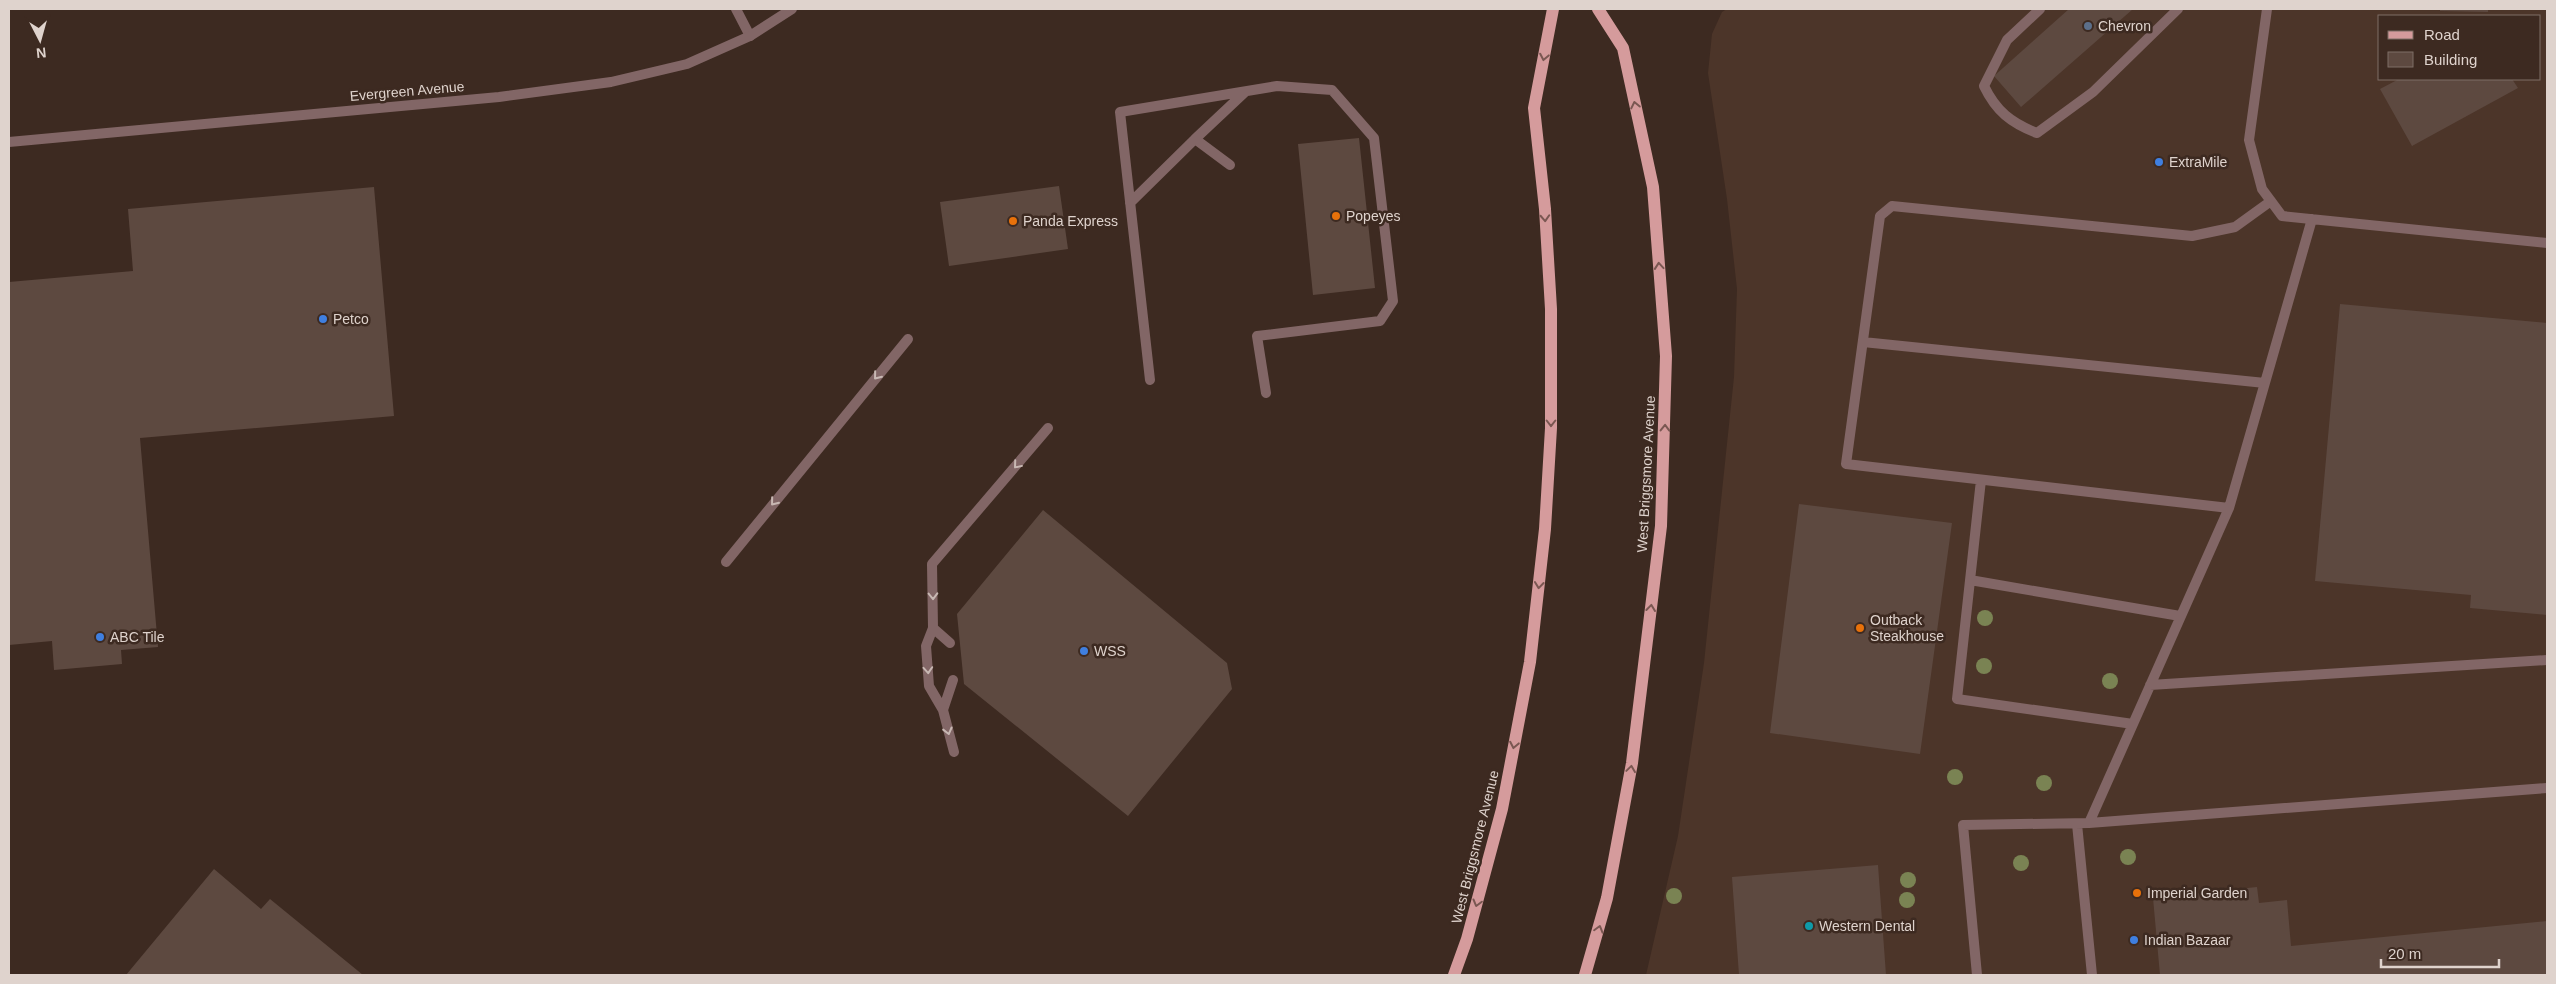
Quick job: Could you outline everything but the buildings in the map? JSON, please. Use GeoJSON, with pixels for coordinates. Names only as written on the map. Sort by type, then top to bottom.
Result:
{"type":"FeatureCollection","features":[{"type":"Feature","properties":{"kind":"main road","name":"West Briggsmore Avenue"},"geometry":{"type":"LineString","coordinates":[[1454,975],[1467,939],[1502,809],[1530,662],[1545,529],[1551,428],[1551,309],[1545,209],[1534,108],[1553,9]]}},
{"type":"Feature","properties":{"kind":"main road","name":"West Briggsmore Avenue"},"geometry":{"type":"LineString","coordinates":[[1585,975],[1607,898],[1632,763],[1661,526],[1666,356],[1653,187],[1623,48],[1598,9]]}},
{"type":"Feature","properties":{"kind":"street"},"geometry":{"type":"LineString","coordinates":[[736,9],[750,36]]}},
{"type":"Feature","properties":{"kind":"street","name":"Evergreen Avenue"},"geometry":{"type":"LineString","coordinates":[[9,142],[499,98],[611,82],[686,64],[750,36],[792,9]]}},
{"type":"Feature","properties":{"kind":"street"},"geometry":{"type":"LineString","coordinates":[[2040,9],[2008,40],[1984,86],[1994,106],[2021,127],[2037,133],[2094,92],[2178,9]]}},
{"type":"Feature","properties":{"kind":"street"},"geometry":{"type":"LineString","coordinates":[[2267,9],[2248,140],[2262,189],[2282,216],[2547,243]]}},
{"type":"Feature","properties":{"kind":"street"},"geometry":{"type":"LineString","coordinates":[[1150,380],[1120,112],[1277,86],[1332,90],[1374,138],[1393,301],[1380,321],[1257,336],[1266,393]]}},
{"type":"Feature","properties":{"kind":"street"},"geometry":{"type":"LineString","coordinates":[[1130,203],[1246,91]]}},
{"type":"Feature","properties":{"kind":"street"},"geometry":{"type":"LineString","coordinates":[[1195,139],[1230,165]]}},
{"type":"Feature","properties":{"kind":"street"},"geometry":{"type":"LineString","coordinates":[[2229,508],[1846,464],[1880,216],[1892,206],[2192,236],[2235,227],[2270,201]]}},
{"type":"Feature","properties":{"kind":"street"},"geometry":{"type":"LineString","coordinates":[[2089,823],[2229,508],[2312,219]]}},
{"type":"Feature","properties":{"kind":"street"},"geometry":{"type":"LineString","coordinates":[[726,562],[908,339]]}},
{"type":"Feature","properties":{"kind":"street"},"geometry":{"type":"LineString","coordinates":[[1863,342],[2265,383]]}},
{"type":"Feature","properties":{"kind":"street"},"geometry":{"type":"LineString","coordinates":[[954,752],[943,710],[929,686],[926,646],[933,628],[932,564],[1048,428]]}},
{"type":"Feature","properties":{"kind":"street"},"geometry":{"type":"LineString","coordinates":[[1980,480],[1957,699],[2133,724]]}},
{"type":"Feature","properties":{"kind":"street"},"geometry":{"type":"LineString","coordinates":[[1970,580],[2180,616]]}},
{"type":"Feature","properties":{"kind":"street"},"geometry":{"type":"LineString","coordinates":[[933,628],[950,643]]}},
{"type":"Feature","properties":{"kind":"street"},"geometry":{"type":"LineString","coordinates":[[2150,686],[2547,660]]}},
{"type":"Feature","properties":{"kind":"street"},"geometry":{"type":"LineString","coordinates":[[943,710],[953,680]]}},
{"type":"Feature","properties":{"kind":"street"},"geometry":{"type":"LineString","coordinates":[[1977,975],[1964,825],[2077,824],[2547,788]]}},
{"type":"Feature","properties":{"kind":"street"},"geometry":{"type":"LineString","coordinates":[[2077,824],[2092,975]]}},
{"type":"Feature","properties":{"kind":"shaded area"},"geometry":{"type":"Polygon","coordinates":[[[1727,9],[2547,9],[2547,975],[1646,975],[1678,836],[1704,663],[1734,377],[1737,289],[1727,199],[1708,73],[1712,34],[1722,12],[1727,9]]]}},
{"type":"Feature","properties":{"kind":"place","name":"Chevron"},"geometry":{"type":"Point","coordinates":[2088,26]}},
{"type":"Feature","properties":{"kind":"place","name":"ExtraMile"},"geometry":{"type":"Point","coordinates":[2159,162]}},
{"type":"Feature","properties":{"kind":"place","name":"Popeyes"},"geometry":{"type":"Point","coordinates":[1336,216]}},
{"type":"Feature","properties":{"kind":"place","name":"Panda Express"},"geometry":{"type":"Point","coordinates":[1013,221]}},
{"type":"Feature","properties":{"kind":"place","name":"Petco"},"geometry":{"type":"Point","coordinates":[323,319]}},
{"type":"Feature","properties":{"kind":"place","name":"Outback Steakhouse"},"geometry":{"type":"Point","coordinates":[1860,628]}},
{"type":"Feature","properties":{"kind":"place","name":"ABC Tile"},"geometry":{"type":"Point","coordinates":[100,637]}},
{"type":"Feature","properties":{"kind":"place","name":"WSS"},"geometry":{"type":"Point","coordinates":[1084,651]}},
{"type":"Feature","properties":{"kind":"place","name":"Imperial Garden"},"geometry":{"type":"Point","coordinates":[2137,893]}},
{"type":"Feature","properties":{"kind":"place","name":"Western Dental"},"geometry":{"type":"Point","coordinates":[1809,926]}},
{"type":"Feature","properties":{"kind":"place","name":"Indian Bazaar"},"geometry":{"type":"Point","coordinates":[2134,940]}}]}
